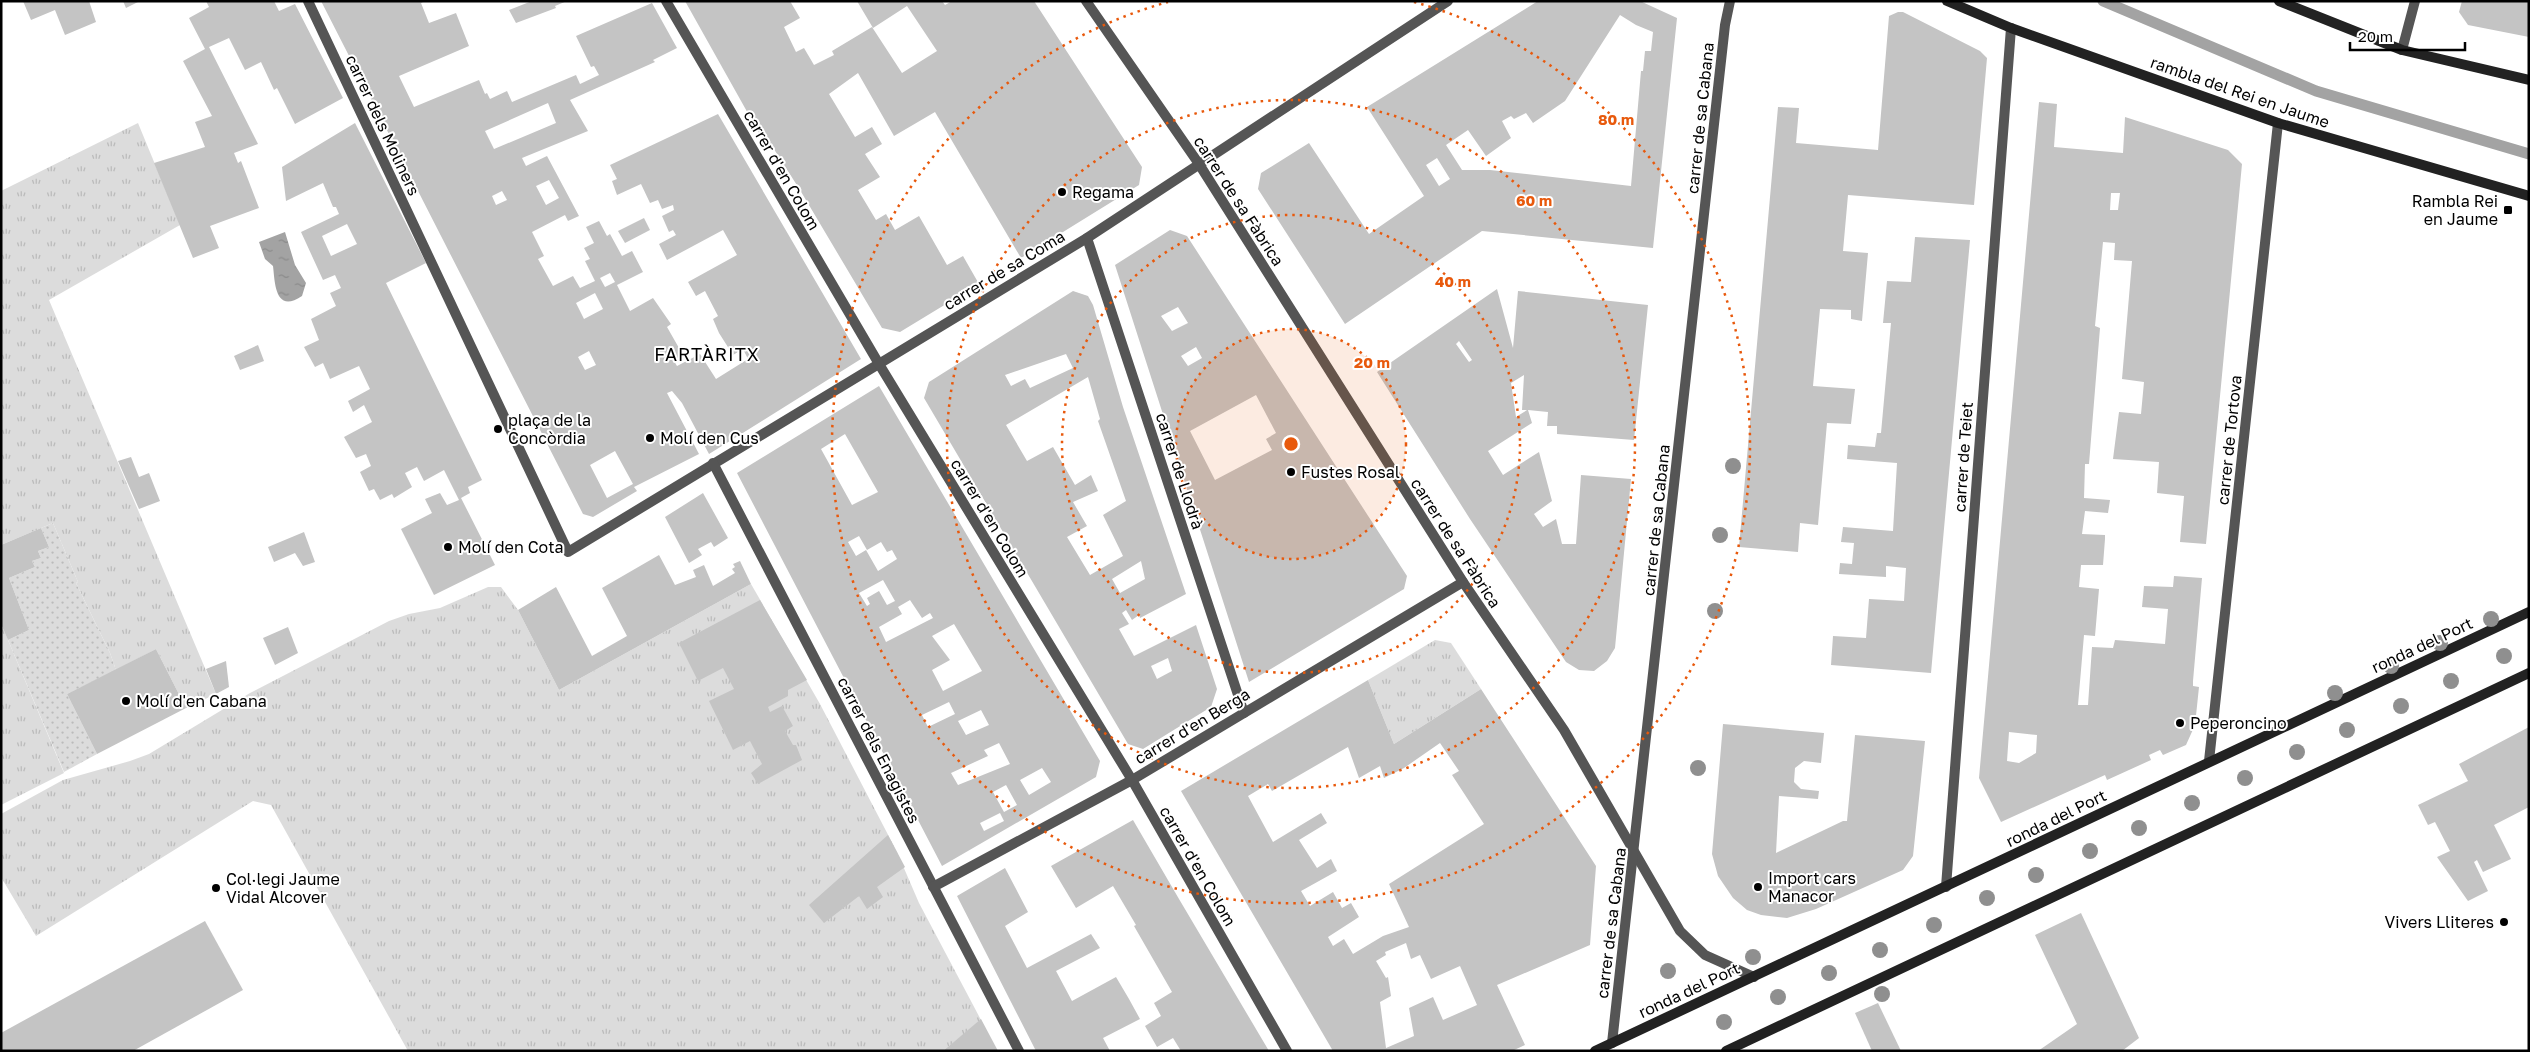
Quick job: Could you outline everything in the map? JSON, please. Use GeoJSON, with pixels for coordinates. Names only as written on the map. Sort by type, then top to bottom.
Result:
{"type":"FeatureCollection","features":[{"type":"Feature","properties":{"kind":"main road","name":"rambla del Rei en Jaume"},"geometry":{"type":"LineString","coordinates":[[1947,1],[2011,28],[2278,123],[2529,196]]}},
{"type":"Feature","properties":{"kind":"main road"},"geometry":{"type":"LineString","coordinates":[[2279,1],[2402,50],[2529,80]]}},
{"type":"Feature","properties":{"kind":"main road","name":"ronda del Port"},"geometry":{"type":"LineString","coordinates":[[1595,1051],[2529,612]]}},
{"type":"Feature","properties":{"kind":"main road"},"geometry":{"type":"LineString","coordinates":[[1726,1051],[2529,673]]}},
{"type":"Feature","properties":{"kind":"street","name":"carrer dels Moliners"},"geometry":{"type":"LineString","coordinates":[[308,1],[568,552]]}},
{"type":"Feature","properties":{"kind":"street","name":"carrer d'en Colom"},"geometry":{"type":"LineString","coordinates":[[666,1],[879,364],[1132,780],[1287,1051]]}},
{"type":"Feature","properties":{"kind":"street","name":"carrer de sa Fàbrica"},"geometry":{"type":"LineString","coordinates":[[1086,1],[1199,164],[1463,582],[1564,730],[1635,850],[1680,931],[1705,956],[1754,976]]}},
{"type":"Feature","properties":{"kind":"street","name":"carrer de sa Coma"},"geometry":{"type":"LineString","coordinates":[[568,552],[1086,238],[1448,1]]}},
{"type":"Feature","properties":{"kind":"street","name":"carrer de sa Cabana"},"geometry":{"type":"LineString","coordinates":[[1612,1043],[1635,850],[1724,35],[1730,1]]}},
{"type":"Feature","properties":{"kind":"street"},"geometry":{"type":"LineString","coordinates":[[2402,50],[2415,1]]}},
{"type":"Feature","properties":{"kind":"street","name":"carrer de Teiet"},"geometry":{"type":"LineString","coordinates":[[1946,887],[2011,28]]}},
{"type":"Feature","properties":{"kind":"street","name":"carrer de Tortova"},"geometry":{"type":"LineString","coordinates":[[2209,761],[2278,123]]}},
{"type":"Feature","properties":{"kind":"street","name":"carrer de Llodrà"},"geometry":{"type":"LineString","coordinates":[[1086,238],[1244,713]]}},
{"type":"Feature","properties":{"kind":"street","name":"carrer dels Enagistes"},"geometry":{"type":"LineString","coordinates":[[713,463],[1019,1051]]}},
{"type":"Feature","properties":{"kind":"street","name":"carrer d'en Berga"},"geometry":{"type":"LineString","coordinates":[[933,887],[1132,780],[1463,582]]}},
{"type":"Feature","properties":{"kind":"green space"},"geometry":{"type":"Polygon","coordinates":[[[138,123],[180,225],[49,300],[216,694],[186,708],[156,649],[116,670],[110,653],[76,583],[78,582],[53,523],[1,545],[1,191],[138,123]]]}},
{"type":"Feature","properties":{"kind":"green space"},"geometry":{"type":"Polygon","coordinates":[[[53,523],[78,582],[76,583],[110,653],[116,670],[67,694],[97,754],[64,772],[8,640],[29,630],[9,578],[35,567],[32,561],[41,558],[38,551],[49,547],[41,528],[53,523]]]}},
{"type":"Feature","properties":{"kind":"green space"},"geometry":{"type":"Polygon","coordinates":[[[751,584],[820,704],[897,852],[919,903],[981,1020],[943,1051],[408,1051],[271,805],[253,801],[36,936],[1,877],[1,814],[63,780],[149,754],[250,693],[389,621],[409,614],[440,608],[488,587],[501,587],[518,610],[559,690],[751,584]]]}},
{"type":"Feature","properties":{"kind":"green space"},"geometry":{"type":"Polygon","coordinates":[[[3,628],[64,773],[1,805],[1,629],[3,628]]]}},
{"type":"Feature","properties":{"kind":"green space"},"geometry":{"type":"Polygon","coordinates":[[[1435,640],[1451,643],[1481,689],[1394,744],[1368,680],[1435,640]]]}},
{"type":"Feature","properties":{"kind":"water"},"geometry":{"type":"Polygon","coordinates":[[[285,232],[295,265],[306,283],[302,296],[293,301],[281,299],[278,294],[273,266],[265,259],[259,242],[285,232]]]}},
{"type":"Feature","properties":{"kind":"building"},"geometry":{"type":"Polygon","coordinates":[[[23,1],[89,1],[96,22],[65,35],[55,10],[31,20],[23,1]]]}},
{"type":"Feature","properties":{"kind":"building"},"geometry":{"type":"Polygon","coordinates":[[[123,1],[140,1],[126,8],[123,1]]]}},
{"type":"Feature","properties":{"kind":"building"},"geometry":{"type":"Polygon","coordinates":[[[206,1],[274,1],[279,11],[295,4],[343,98],[295,124],[277,88],[274,90],[261,62],[245,70],[229,38],[209,47],[258,144],[234,153],[238,163],[241,161],[259,208],[210,226],[219,248],[193,258],[154,163],[205,147],[195,122],[212,116],[183,61],[205,49],[189,18],[209,7],[206,1]]]}},
{"type":"Feature","properties":{"kind":"building"},"geometry":{"type":"Polygon","coordinates":[[[321,1],[425,1],[421,3],[429,23],[456,13],[469,46],[399,76],[414,107],[479,80],[485,94],[487,93],[490,99],[507,91],[512,102],[576,75],[580,84],[599,75],[594,66],[591,67],[576,36],[652,3],[677,48],[653,60],[655,62],[570,100],[588,131],[522,158],[526,166],[547,156],[579,216],[568,221],[565,215],[532,232],[544,256],[538,259],[553,286],[573,276],[580,288],[595,281],[585,261],[590,259],[584,248],[594,243],[586,227],[599,221],[607,236],[610,234],[622,256],[632,251],[643,272],[617,285],[630,311],[653,298],[671,324],[667,327],[683,355],[674,361],[677,366],[700,354],[716,379],[748,359],[743,349],[733,355],[719,333],[713,319],[718,316],[705,291],[696,296],[688,282],[737,255],[723,230],[667,260],[659,244],[676,235],[673,230],[669,232],[662,216],[674,210],[673,205],[662,209],[658,200],[650,203],[641,184],[617,195],[612,181],[617,179],[610,165],[718,114],[861,359],[709,454],[682,403],[672,391],[667,393],[699,454],[634,487],[637,491],[593,517],[583,514],[321,1]],[[548,103],[485,131],[494,149],[556,123],[548,103]],[[549,180],[536,186],[546,205],[559,198],[549,180]],[[502,191],[492,196],[496,205],[507,200],[502,191]],[[610,273],[600,278],[605,287],[615,282],[610,273]],[[595,293],[576,303],[584,319],[603,309],[595,293]],[[589,351],[578,357],[585,370],[596,365],[589,351]],[[615,451],[590,465],[607,498],[633,484],[615,451]]]}},
{"type":"Feature","properties":{"kind":"building"},"geometry":{"type":"Polygon","coordinates":[[[532,1],[567,1],[555,6],[556,8],[516,23],[509,10],[532,1]]]}},
{"type":"Feature","properties":{"kind":"building"},"geometry":{"type":"Polygon","coordinates":[[[685,1],[790,1],[800,18],[784,27],[796,52],[804,48],[814,65],[834,55],[832,51],[872,27],[902,73],[937,51],[907,6],[873,28],[857,1],[942,1],[945,5],[952,1],[1034,1],[1142,167],[1139,185],[1021,258],[935,112],[894,136],[858,73],[829,94],[855,137],[872,127],[882,144],[865,154],[880,177],[858,190],[876,220],[886,214],[895,230],[919,216],[947,265],[963,256],[979,284],[900,332],[882,328],[800,190],[763,132],[759,133],[685,1]]]}},
{"type":"Feature","properties":{"kind":"building"},"geometry":{"type":"Polygon","coordinates":[[[1538,1],[1640,1],[1677,18],[1653,248],[1482,231],[1345,324],[1258,189],[1261,173],[1309,143],[1369,234],[1424,196],[1367,107],[1538,1]],[[1620,15],[1565,101],[1533,123],[1526,113],[1514,119],[1511,116],[1502,121],[1511,138],[1486,156],[1468,130],[1446,145],[1462,170],[1490,170],[1631,186],[1641,71],[1643,71],[1645,51],[1651,51],[1653,32],[1636,25],[1620,15]],[[1437,158],[1426,165],[1439,186],[1450,179],[1437,158]]]}},
{"type":"Feature","properties":{"kind":"building"},"geometry":{"type":"Polygon","coordinates":[[[2462,1],[2529,1],[2529,37],[2468,25],[2459,12],[2462,1]]]}},
{"type":"Feature","properties":{"kind":"building"},"geometry":{"type":"Polygon","coordinates":[[[1903,12],[1980,51],[1987,58],[1974,205],[1848,195],[1843,251],[1868,253],[1862,321],[1851,319],[1851,310],[1820,309],[1813,386],[1855,389],[1851,424],[1827,423],[1818,525],[1800,523],[1798,552],[1739,547],[1778,107],[1799,108],[1796,143],[1878,150],[1889,16],[1903,12]]]}},
{"type":"Feature","properties":{"kind":"building"},"geometry":{"type":"Polygon","coordinates":[[[2039,102],[2057,104],[2054,147],[2123,153],[2125,117],[2228,150],[2242,164],[2206,544],[2180,542],[2184,496],[2157,493],[2159,462],[2113,459],[2119,412],[2141,414],[2144,382],[2122,379],[2132,261],[2114,260],[2115,243],[2103,242],[2095,326],[2100,328],[2089,464],[2085,464],[2084,498],[2110,500],[2108,513],[2085,511],[2082,534],[2105,535],[2105,539],[2103,565],[2081,565],[2079,587],[2099,589],[2095,636],[2084,635],[2078,705],[2088,705],[2092,647],[2113,648],[2115,640],[2165,644],[2168,609],[2142,607],[2144,586],[2173,587],[2174,576],[2202,578],[2193,681],[2193,686],[2199,687],[2195,725],[2186,745],[2163,755],[2160,750],[2149,755],[2151,760],[2107,780],[2105,775],[2001,822],[1979,778],[2039,102]],[[2111,193],[2110,210],[2118,210],[2120,193],[2111,193]],[[2009,732],[2007,761],[2019,763],[2036,753],[2037,735],[2009,732]]]}},
{"type":"Feature","properties":{"kind":"building"},"geometry":{"type":"Polygon","coordinates":[[[355,123],[426,263],[386,283],[482,480],[468,487],[470,493],[461,498],[495,565],[434,595],[401,529],[432,513],[425,499],[440,493],[447,505],[459,500],[444,470],[424,481],[417,467],[405,473],[412,487],[394,498],[392,494],[380,500],[374,489],[369,491],[360,472],[371,466],[366,454],[356,458],[344,437],[372,422],[364,405],[353,412],[348,401],[370,389],[359,366],[330,379],[323,363],[315,367],[304,347],[319,340],[311,319],[336,306],[330,293],[341,288],[335,275],[323,280],[301,232],[339,214],[336,207],[333,207],[323,183],[286,201],[282,167],[355,123]],[[347,224],[322,236],[331,256],[357,244],[347,224]]]}},
{"type":"Feature","properties":{"kind":"building"},"geometry":{"type":"Polygon","coordinates":[[[644,218],[650,230],[625,243],[618,231],[644,218]]]}},
{"type":"Feature","properties":{"kind":"building"},"geometry":{"type":"Polygon","coordinates":[[[1170,230],[1187,236],[1407,576],[1404,589],[1249,682],[1115,265],[1170,230]],[[1178,307],[1161,316],[1172,331],[1188,323],[1178,307]],[[1196,347],[1181,356],[1188,366],[1202,358],[1196,347]],[[1256,395],[1190,431],[1215,480],[1272,450],[1266,439],[1276,433],[1256,395]]]}},
{"type":"Feature","properties":{"kind":"building"},"geometry":{"type":"Polygon","coordinates":[[[1915,237],[1970,240],[1931,673],[1831,665],[1833,636],[1866,638],[1869,599],[1904,601],[1906,568],[1886,566],[1886,577],[1839,574],[1840,563],[1852,564],[1854,543],[1841,542],[1843,527],[1893,531],[1897,463],[1847,459],[1848,445],[1875,447],[1877,433],[1881,433],[1891,323],[1883,323],[1887,281],[1911,282],[1915,237]]]}},
{"type":"Feature","properties":{"kind":"building"},"geometry":{"type":"Polygon","coordinates":[[[1497,289],[1513,348],[1518,291],[1648,305],[1634,440],[1557,434],[1557,426],[1547,426],[1548,412],[1528,410],[1532,423],[1488,451],[1503,475],[1539,452],[1552,501],[1534,514],[1543,527],[1556,519],[1562,544],[1576,544],[1581,475],[1631,479],[1615,648],[1607,661],[1594,671],[1579,670],[1566,662],[1470,519],[1377,372],[1497,289]],[[1459,341],[1456,344],[1469,362],[1472,360],[1459,341]],[[1524,375],[1511,383],[1516,417],[1527,410],[1522,410],[1524,375]]]}},
{"type":"Feature","properties":{"kind":"building"},"geometry":{"type":"Polygon","coordinates":[[[1073,291],[1088,296],[1093,305],[1123,407],[1186,594],[1140,618],[1139,615],[1132,620],[1126,610],[1122,613],[1129,624],[1119,629],[1134,656],[1196,625],[1217,689],[1211,707],[1143,749],[1128,744],[924,398],[929,382],[1073,291]],[[1066,354],[1005,375],[1011,386],[1025,379],[1030,388],[1073,368],[1066,354]],[[1088,377],[1006,425],[1027,461],[1053,447],[1075,485],[1091,475],[1098,491],[1073,502],[1087,526],[1067,537],[1090,575],[1123,556],[1103,515],[1126,501],[1098,421],[1100,419],[1088,377]],[[1141,561],[1112,579],[1120,593],[1145,579],[1141,561]],[[1168,658],[1151,666],[1157,679],[1172,671],[1168,658]]]}},
{"type":"Feature","properties":{"kind":"building"},"geometry":{"type":"Polygon","coordinates":[[[258,345],[264,361],[240,370],[234,356],[258,345]]]}},
{"type":"Feature","properties":{"kind":"building"},"geometry":{"type":"Polygon","coordinates":[[[879,386],[1100,761],[1096,777],[942,866],[737,473],[879,386]],[[845,434],[821,449],[852,505],[878,492],[845,434]],[[859,536],[848,542],[856,556],[866,550],[878,571],[897,559],[892,550],[887,552],[881,542],[867,550],[859,536]],[[883,580],[859,593],[867,606],[870,604],[867,598],[879,591],[887,605],[895,601],[883,580]],[[910,600],[898,607],[902,614],[879,627],[886,642],[933,618],[930,613],[922,618],[910,600]],[[954,624],[932,636],[950,660],[932,670],[943,691],[982,671],[954,624]],[[949,702],[922,715],[928,727],[955,714],[949,702]],[[981,710],[958,721],[966,735],[989,725],[981,710]],[[999,743],[984,750],[988,756],[951,773],[958,785],[1010,764],[999,743]],[[1042,768],[1020,780],[1029,795],[1051,782],[1042,768]],[[1006,785],[993,792],[1004,812],[1017,805],[1006,785]],[[1000,813],[980,823],[984,831],[1004,821],[1000,813]]]}},
{"type":"Feature","properties":{"kind":"building"},"geometry":{"type":"Polygon","coordinates":[[[131,457],[139,477],[149,473],[160,501],[139,509],[118,461],[131,457]]]}},
{"type":"Feature","properties":{"kind":"building"},"geometry":{"type":"Polygon","coordinates":[[[703,493],[728,538],[714,547],[711,542],[698,549],[702,555],[689,563],[665,517],[703,493]]]}},
{"type":"Feature","properties":{"kind":"building"},"geometry":{"type":"Polygon","coordinates":[[[41,528],[49,547],[38,551],[41,558],[32,561],[35,567],[9,578],[29,630],[8,640],[1,624],[1,545],[41,528]]]}},
{"type":"Feature","properties":{"kind":"building"},"geometry":{"type":"Polygon","coordinates":[[[304,532],[315,562],[303,566],[295,553],[274,562],[268,547],[304,532]]]}},
{"type":"Feature","properties":{"kind":"building"},"geometry":{"type":"Polygon","coordinates":[[[659,555],[675,585],[696,577],[693,570],[704,565],[713,586],[735,573],[732,569],[735,567],[733,564],[740,561],[751,584],[559,690],[518,610],[556,587],[592,656],[627,636],[602,588],[659,555]]]}},
{"type":"Feature","properties":{"kind":"building"},"geometry":{"type":"Polygon","coordinates":[[[760,600],[807,680],[788,690],[788,696],[768,707],[770,712],[782,706],[793,726],[785,731],[793,745],[796,745],[802,760],[758,784],[751,773],[762,764],[750,741],[733,750],[709,701],[734,689],[723,668],[698,681],[679,643],[760,600]]]}},
{"type":"Feature","properties":{"kind":"building"},"geometry":{"type":"Polygon","coordinates":[[[288,627],[298,653],[275,665],[263,638],[288,627]]]}},
{"type":"Feature","properties":{"kind":"building","name":"Molí d'en Cabana"},"geometry":{"type":"Polygon","coordinates":[[[156,649],[186,708],[97,754],[67,694],[156,649]]]}},
{"type":"Feature","properties":{"kind":"building"},"geometry":{"type":"Polygon","coordinates":[[[226,661],[229,687],[216,694],[206,669],[226,661]]]}},
{"type":"Feature","properties":{"kind":"building"},"geometry":{"type":"Polygon","coordinates":[[[1368,680],[1394,744],[1481,689],[1596,866],[1590,945],[1497,985],[1525,1045],[1512,1051],[1333,1051],[1181,791],[1368,680]],[[1440,743],[1404,768],[1384,778],[1380,766],[1359,778],[1348,747],[1272,791],[1268,784],[1248,796],[1273,842],[1321,813],[1327,823],[1299,840],[1317,868],[1331,859],[1337,871],[1301,891],[1310,906],[1333,892],[1342,908],[1351,903],[1359,917],[1328,937],[1333,946],[1344,939],[1353,954],[1383,936],[1409,927],[1389,884],[1484,824],[1452,775],[1459,771],[1440,743]],[[1406,943],[1385,952],[1386,955],[1376,961],[1386,978],[1388,977],[1391,996],[1380,1002],[1386,1048],[1414,1036],[1409,1008],[1433,997],[1443,1020],[1477,1005],[1460,966],[1431,979],[1420,955],[1411,959],[1406,943]]]}},
{"type":"Feature","properties":{"kind":"building"},"geometry":{"type":"Polygon","coordinates":[[[1723,724],[1824,733],[1821,763],[1804,761],[1795,768],[1794,782],[1801,789],[1819,791],[1818,799],[1779,796],[1776,853],[1843,821],[1847,821],[1855,735],[1925,741],[1913,856],[1903,870],[1816,909],[1787,918],[1761,915],[1747,910],[1733,898],[1718,876],[1712,854],[1723,724]]]}},
{"type":"Feature","properties":{"kind":"building"},"geometry":{"type":"Polygon","coordinates":[[[2529,727],[2529,807],[2494,825],[2511,859],[2483,872],[2477,860],[2474,862],[2488,891],[2468,901],[2437,857],[2450,851],[2435,822],[2428,825],[2418,805],[2468,781],[2459,764],[2529,727]]]}},
{"type":"Feature","properties":{"kind":"building"},"geometry":{"type":"Polygon","coordinates":[[[1133,820],[1269,1051],[1181,1051],[1173,1038],[1157,1047],[1145,1026],[1161,1016],[1154,1003],[1172,992],[1134,926],[1136,925],[1113,886],[1076,908],[1051,866],[1133,820]]]}},
{"type":"Feature","properties":{"kind":"building"},"geometry":{"type":"Polygon","coordinates":[[[888,835],[905,867],[877,887],[883,897],[867,909],[859,896],[824,923],[809,905],[888,835]]]}},
{"type":"Feature","properties":{"kind":"building"},"geometry":{"type":"Polygon","coordinates":[[[1005,868],[1028,912],[1005,926],[1027,968],[1091,934],[1100,948],[1056,971],[1072,1001],[1116,977],[1140,1019],[1103,1038],[1110,1051],[1036,1051],[957,896],[1005,868]]]}},
{"type":"Feature","properties":{"kind":"building"},"geometry":{"type":"Polygon","coordinates":[[[2081,913],[2139,1038],[2122,1051],[2038,1051],[2077,1024],[2035,935],[2081,913]]]}},
{"type":"Feature","properties":{"kind":"building"},"geometry":{"type":"Polygon","coordinates":[[[205,921],[243,990],[133,1051],[1,1051],[1,1033],[205,921]]]}},
{"type":"Feature","properties":{"kind":"building"},"geometry":{"type":"Polygon","coordinates":[[[1878,1003],[1901,1051],[1872,1051],[1855,1013],[1878,1003]]]}},
{"type":"Feature","properties":{"kind":"building"},"geometry":{"type":"Polygon","coordinates":[[[981,1019],[998,1051],[943,1051],[981,1019]]]}},
{"type":"Feature","properties":{"kind":"waterway"},"geometry":{"type":"LineString","coordinates":[[2103,1],[2316,91],[2529,154]]}},
{"type":"Feature","properties":{"kind":"place","name":"Regama"},"geometry":{"type":"Point","coordinates":[1062,192]}},
{"type":"Feature","properties":{"kind":"place","name":"Rambla Rei en Jaume"},"geometry":{"type":"Point","coordinates":[2508,210]}},
{"type":"Feature","properties":{"kind":"place","name":"plaça de la Concòrdia"},"geometry":{"type":"Point","coordinates":[498,429]}},
{"type":"Feature","properties":{"kind":"place","name":"Molí den Cus"},"geometry":{"type":"Point","coordinates":[650,438]}},
{"type":"Feature","properties":{"kind":"place","name":"Fustes Rosal"},"geometry":{"type":"Point","coordinates":[1291,472]}},
{"type":"Feature","properties":{"kind":"place","name":"Molí den Cota"},"geometry":{"type":"Point","coordinates":[448,547]}},
{"type":"Feature","properties":{"kind":"place","name":"Molí d'en Cabana"},"geometry":{"type":"Point","coordinates":[126,701]}},
{"type":"Feature","properties":{"kind":"place","name":"Peperoncino"},"geometry":{"type":"Point","coordinates":[2180,723]}},
{"type":"Feature","properties":{"kind":"place","name":"Import cars Manacor"},"geometry":{"type":"Point","coordinates":[1758,887]}},
{"type":"Feature","properties":{"kind":"place","name":"Col·legi Jaume Vidal Alcover"},"geometry":{"type":"Point","coordinates":[216,888]}},
{"type":"Feature","properties":{"kind":"place","name":"Vivers Lliteres"},"geometry":{"type":"Point","coordinates":[2504,922]}},
{"type":"Feature","properties":{"kind":"district","name":"FARTÀRITX"},"geometry":{"type":"Point","coordinates":[707,355]}}]}
